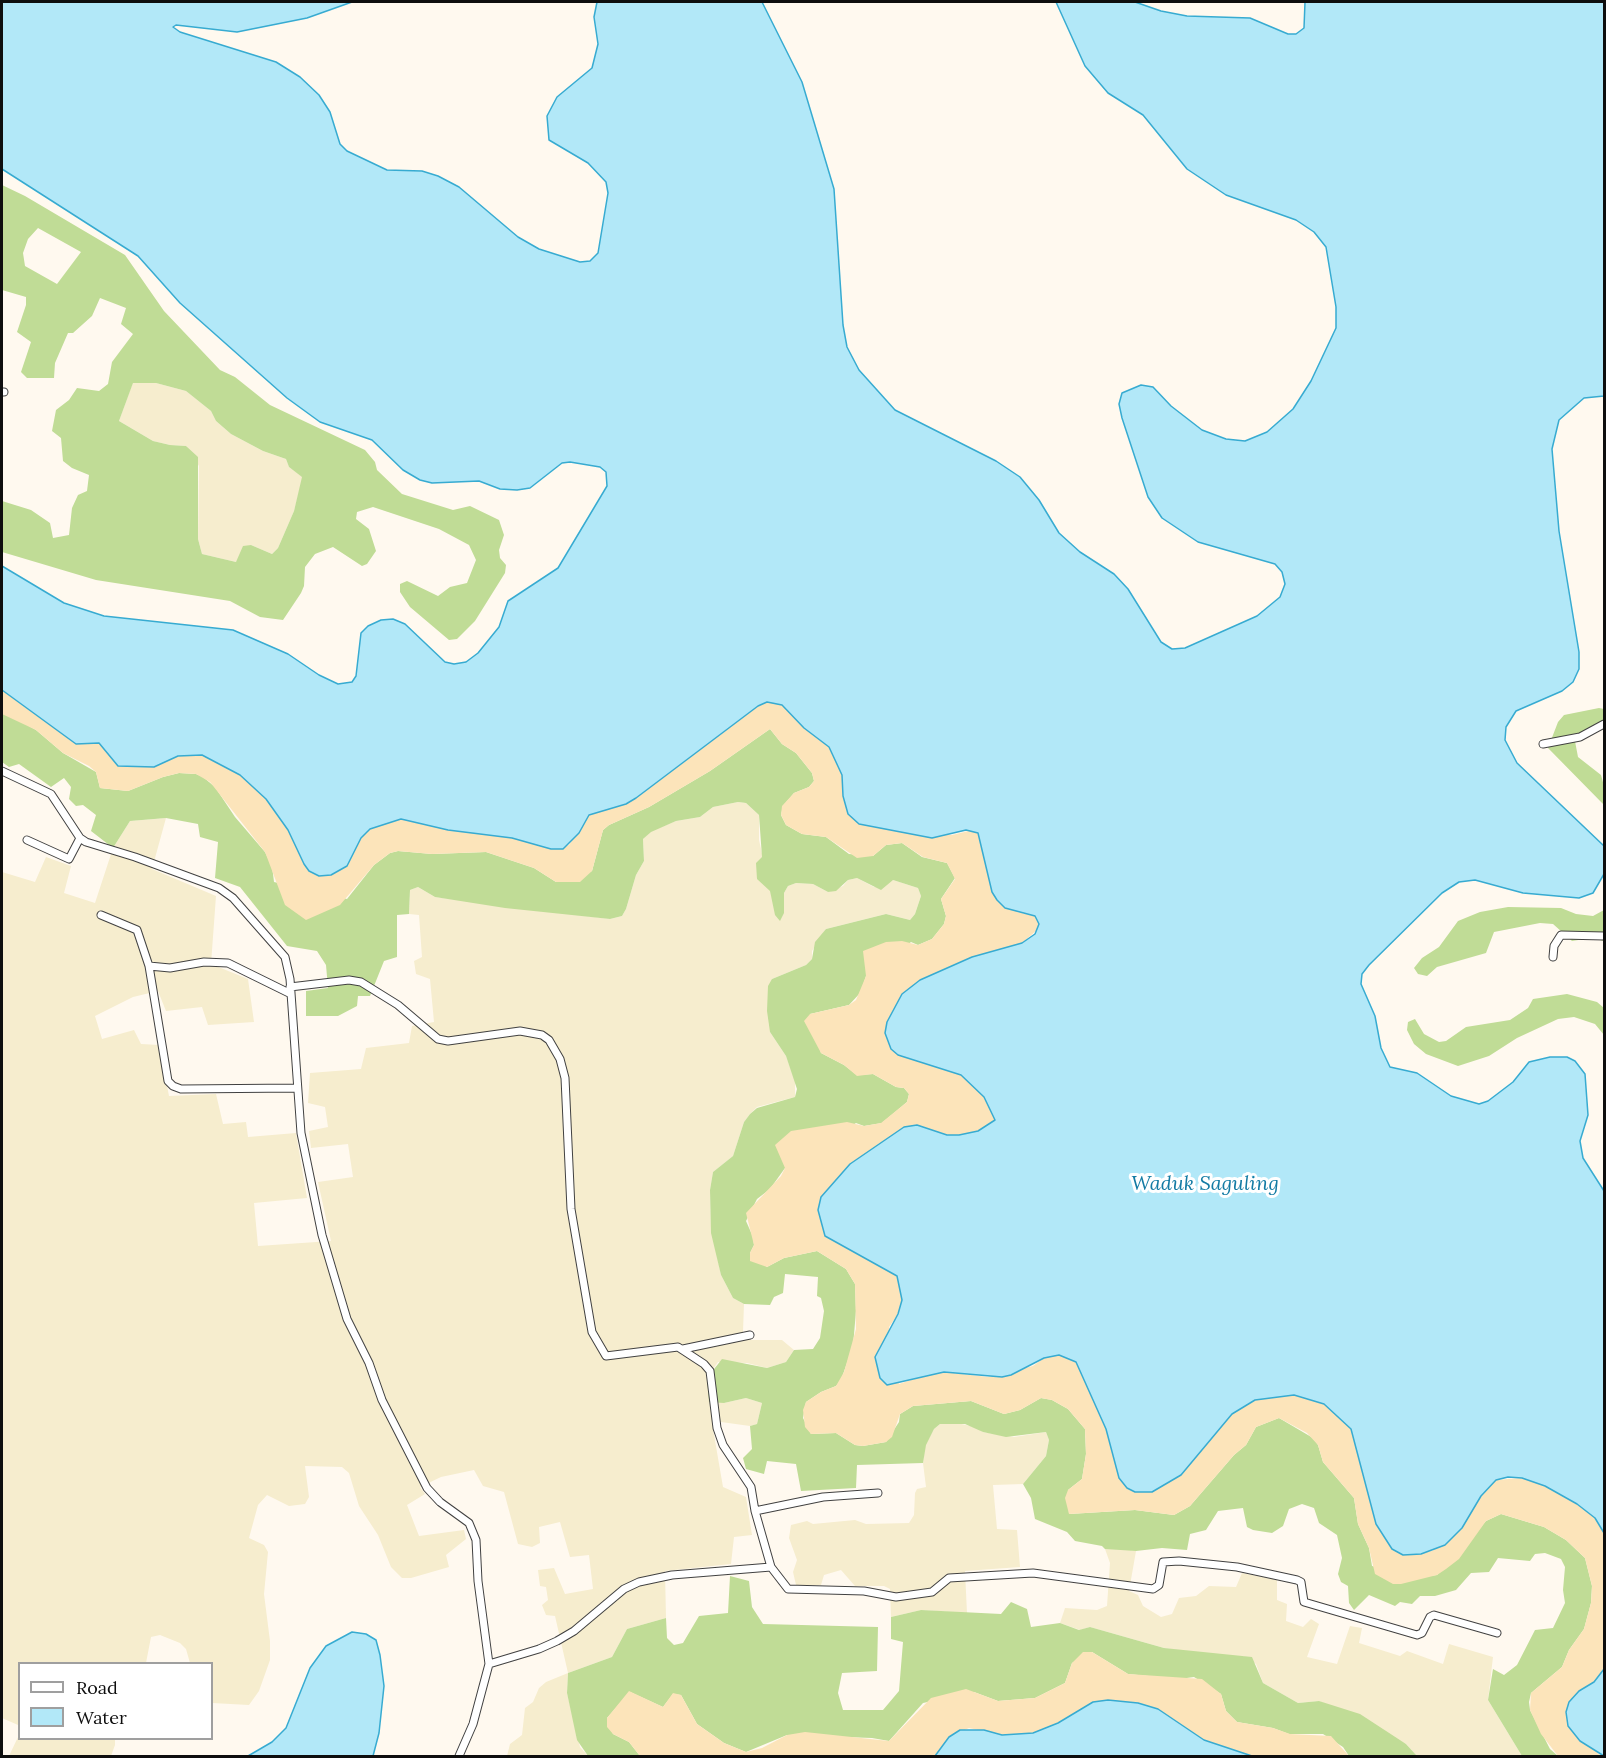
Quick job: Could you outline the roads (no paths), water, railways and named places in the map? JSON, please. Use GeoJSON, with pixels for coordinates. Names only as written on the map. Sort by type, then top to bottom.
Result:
{"type":"FeatureCollection","features":[{"type":"Feature","properties":{"kind":"street"},"geometry":{"type":"LineString","coordinates":[[1543,744],[1580,737],[1605,724]]}},
{"type":"Feature","properties":{"kind":"street"},"geometry":{"type":"LineString","coordinates":[[2,771],[51,794],[80,838],[101,848],[135,857],[219,888],[233,898],[285,957],[301,1133],[322,1234],[347,1319],[369,1363],[382,1400],[427,1488],[440,1502],[469,1523],[473,1532],[489,1664],[473,1724],[459,1756]]}},
{"type":"Feature","properties":{"kind":"street"},"geometry":{"type":"LineString","coordinates":[[27,840],[69,859],[80,838]]}},
{"type":"Feature","properties":{"kind":"street"},"geometry":{"type":"LineString","coordinates":[[101,915],[137,930],[148,966],[168,1081],[173,1086],[181,1089],[297,1088]]}},
{"type":"Feature","properties":{"kind":"street"},"geometry":{"type":"LineString","coordinates":[[1553,957],[1554,946],[1561,935],[1605,936]]}},
{"type":"Feature","properties":{"kind":"street"},"geometry":{"type":"LineString","coordinates":[[148,966],[170,968],[204,962],[228,963],[289,990],[349,980],[361,982],[398,1005],[438,1039],[448,1041],[520,1031],[542,1035],[549,1040],[560,1059],[565,1078],[571,1209],[592,1332],[606,1356],[672,1347],[683,1349],[750,1335]]}},
{"type":"Feature","properties":{"kind":"street"},"geometry":{"type":"LineString","coordinates":[[683,1349],[710,1371],[717,1428],[723,1445],[751,1487],[755,1511],[771,1567],[788,1589],[864,1591],[896,1597],[932,1592],[949,1578],[1033,1573],[1153,1589],[1159,1585],[1163,1562],[1179,1561],[1237,1567],[1297,1580],[1301,1582],[1304,1602],[1418,1635],[1422,1633],[1430,1617],[1434,1615],[1497,1634]]}},
{"type":"Feature","properties":{"kind":"street"},"geometry":{"type":"LineString","coordinates":[[755,1511],[823,1497],[878,1492]]}},
{"type":"Feature","properties":{"kind":"street"},"geometry":{"type":"LineString","coordinates":[[489,1664],[539,1649],[566,1636],[624,1589],[639,1582],[672,1575],[771,1567]]}},
{"type":"Feature","properties":{"kind":"water","name":"Waduk Saguling"},"geometry":{"type":"Polygon","coordinates":[[[2,2],[352,2],[307,18],[237,32],[176,25],[173,27],[180,32],[276,62],[300,77],[319,95],[330,112],[340,144],[347,151],[387,170],[422,171],[438,176],[459,187],[518,237],[539,249],[580,262],[590,261],[598,253],[608,193],[606,182],[588,163],[549,140],[547,116],[557,97],[592,68],[598,44],[594,17],[597,2],[762,2],[802,82],[834,189],[843,325],[847,347],[859,370],[895,410],[996,461],[1020,477],[1039,500],[1059,533],[1080,552],[1114,574],[1128,589],[1161,642],[1172,649],[1185,648],[1257,616],[1280,597],[1285,584],[1282,572],[1275,564],[1198,542],[1162,518],[1148,497],[1122,418],[1119,404],[1122,393],[1141,385],[1153,387],[1171,406],[1202,430],[1226,439],[1245,441],[1267,432],[1293,409],[1311,381],[1336,328],[1336,307],[1326,247],[1314,232],[1296,220],[1226,195],[1187,169],[1143,115],[1108,93],[1085,66],[1056,2],[1135,2],[1161,11],[1187,16],[1250,18],[1288,34],[1296,34],[1304,28],[1305,2],[1604,2],[1604,396],[1584,398],[1559,420],[1552,449],[1559,531],[1579,652],[1579,669],[1573,682],[1562,691],[1516,711],[1506,727],[1505,740],[1517,763],[1604,846],[1604,874],[1593,893],[1579,898],[1523,893],[1475,880],[1459,882],[1442,893],[1369,965],[1362,974],[1361,984],[1375,1016],[1381,1048],[1390,1067],[1417,1073],[1451,1096],[1479,1104],[1488,1101],[1513,1082],[1529,1062],[1550,1057],[1567,1057],[1575,1061],[1585,1074],[1588,1115],[1580,1141],[1583,1158],[1604,1191],[1604,1533],[1595,1518],[1577,1504],[1545,1486],[1522,1478],[1508,1477],[1496,1480],[1481,1496],[1462,1528],[1445,1545],[1421,1554],[1403,1555],[1392,1549],[1376,1524],[1351,1429],[1324,1404],[1294,1395],[1255,1400],[1232,1414],[1181,1475],[1152,1492],[1135,1492],[1127,1488],[1119,1478],[1106,1429],[1076,1362],[1059,1355],[1044,1358],[1011,1375],[1002,1377],[944,1372],[887,1385],[880,1378],[875,1357],[898,1314],[902,1300],[897,1276],[825,1236],[818,1210],[821,1197],[850,1164],[904,1127],[917,1125],[947,1135],[959,1135],[978,1131],[995,1120],[984,1097],[961,1075],[898,1055],[891,1049],[885,1033],[887,1022],[902,994],[920,980],[972,957],[1022,943],[1035,934],[1039,924],[1035,916],[1005,908],[997,900],[992,892],[978,833],[966,830],[932,838],[859,824],[848,814],[843,796],[842,775],[829,747],[804,728],[782,705],[767,702],[758,706],[636,798],[626,804],[589,815],[579,833],[563,849],[551,849],[512,838],[448,830],[401,819],[370,829],[361,838],[347,866],[331,875],[319,876],[309,871],[304,864],[288,830],[266,799],[240,775],[202,755],[178,756],[154,767],[118,766],[99,743],[76,744],[2,690],[2,566],[64,603],[104,616],[233,630],[288,654],[319,675],[338,684],[352,682],[356,676],[361,633],[368,626],[381,620],[393,619],[405,624],[445,662],[454,664],[466,662],[478,653],[499,627],[508,601],[558,568],[607,486],[606,472],[600,467],[570,462],[562,463],[530,488],[517,490],[500,489],[479,481],[432,483],[420,480],[403,470],[372,440],[320,422],[287,398],[180,303],[138,256],[2,169],[2,2]]]}},
{"type":"Feature","properties":{"kind":"water"},"geometry":{"type":"Polygon","coordinates":[[[352,1632],[366,1634],[376,1640],[380,1655],[384,1686],[379,1733],[373,1756],[248,1756],[272,1742],[286,1728],[310,1668],[326,1646],[352,1632]]]}},
{"type":"Feature","properties":{"kind":"water"},"geometry":{"type":"Polygon","coordinates":[[[1604,1669],[1604,1756],[1580,1741],[1568,1726],[1566,1712],[1569,1702],[1579,1691],[1594,1682],[1604,1669]]]}},
{"type":"Feature","properties":{"kind":"water"},"geometry":{"type":"Polygon","coordinates":[[[1108,1700],[1138,1703],[1158,1709],[1204,1740],[1252,1756],[935,1756],[949,1737],[960,1730],[984,1730],[1002,1735],[1033,1733],[1058,1723],[1093,1702],[1108,1700]]]}}]}
